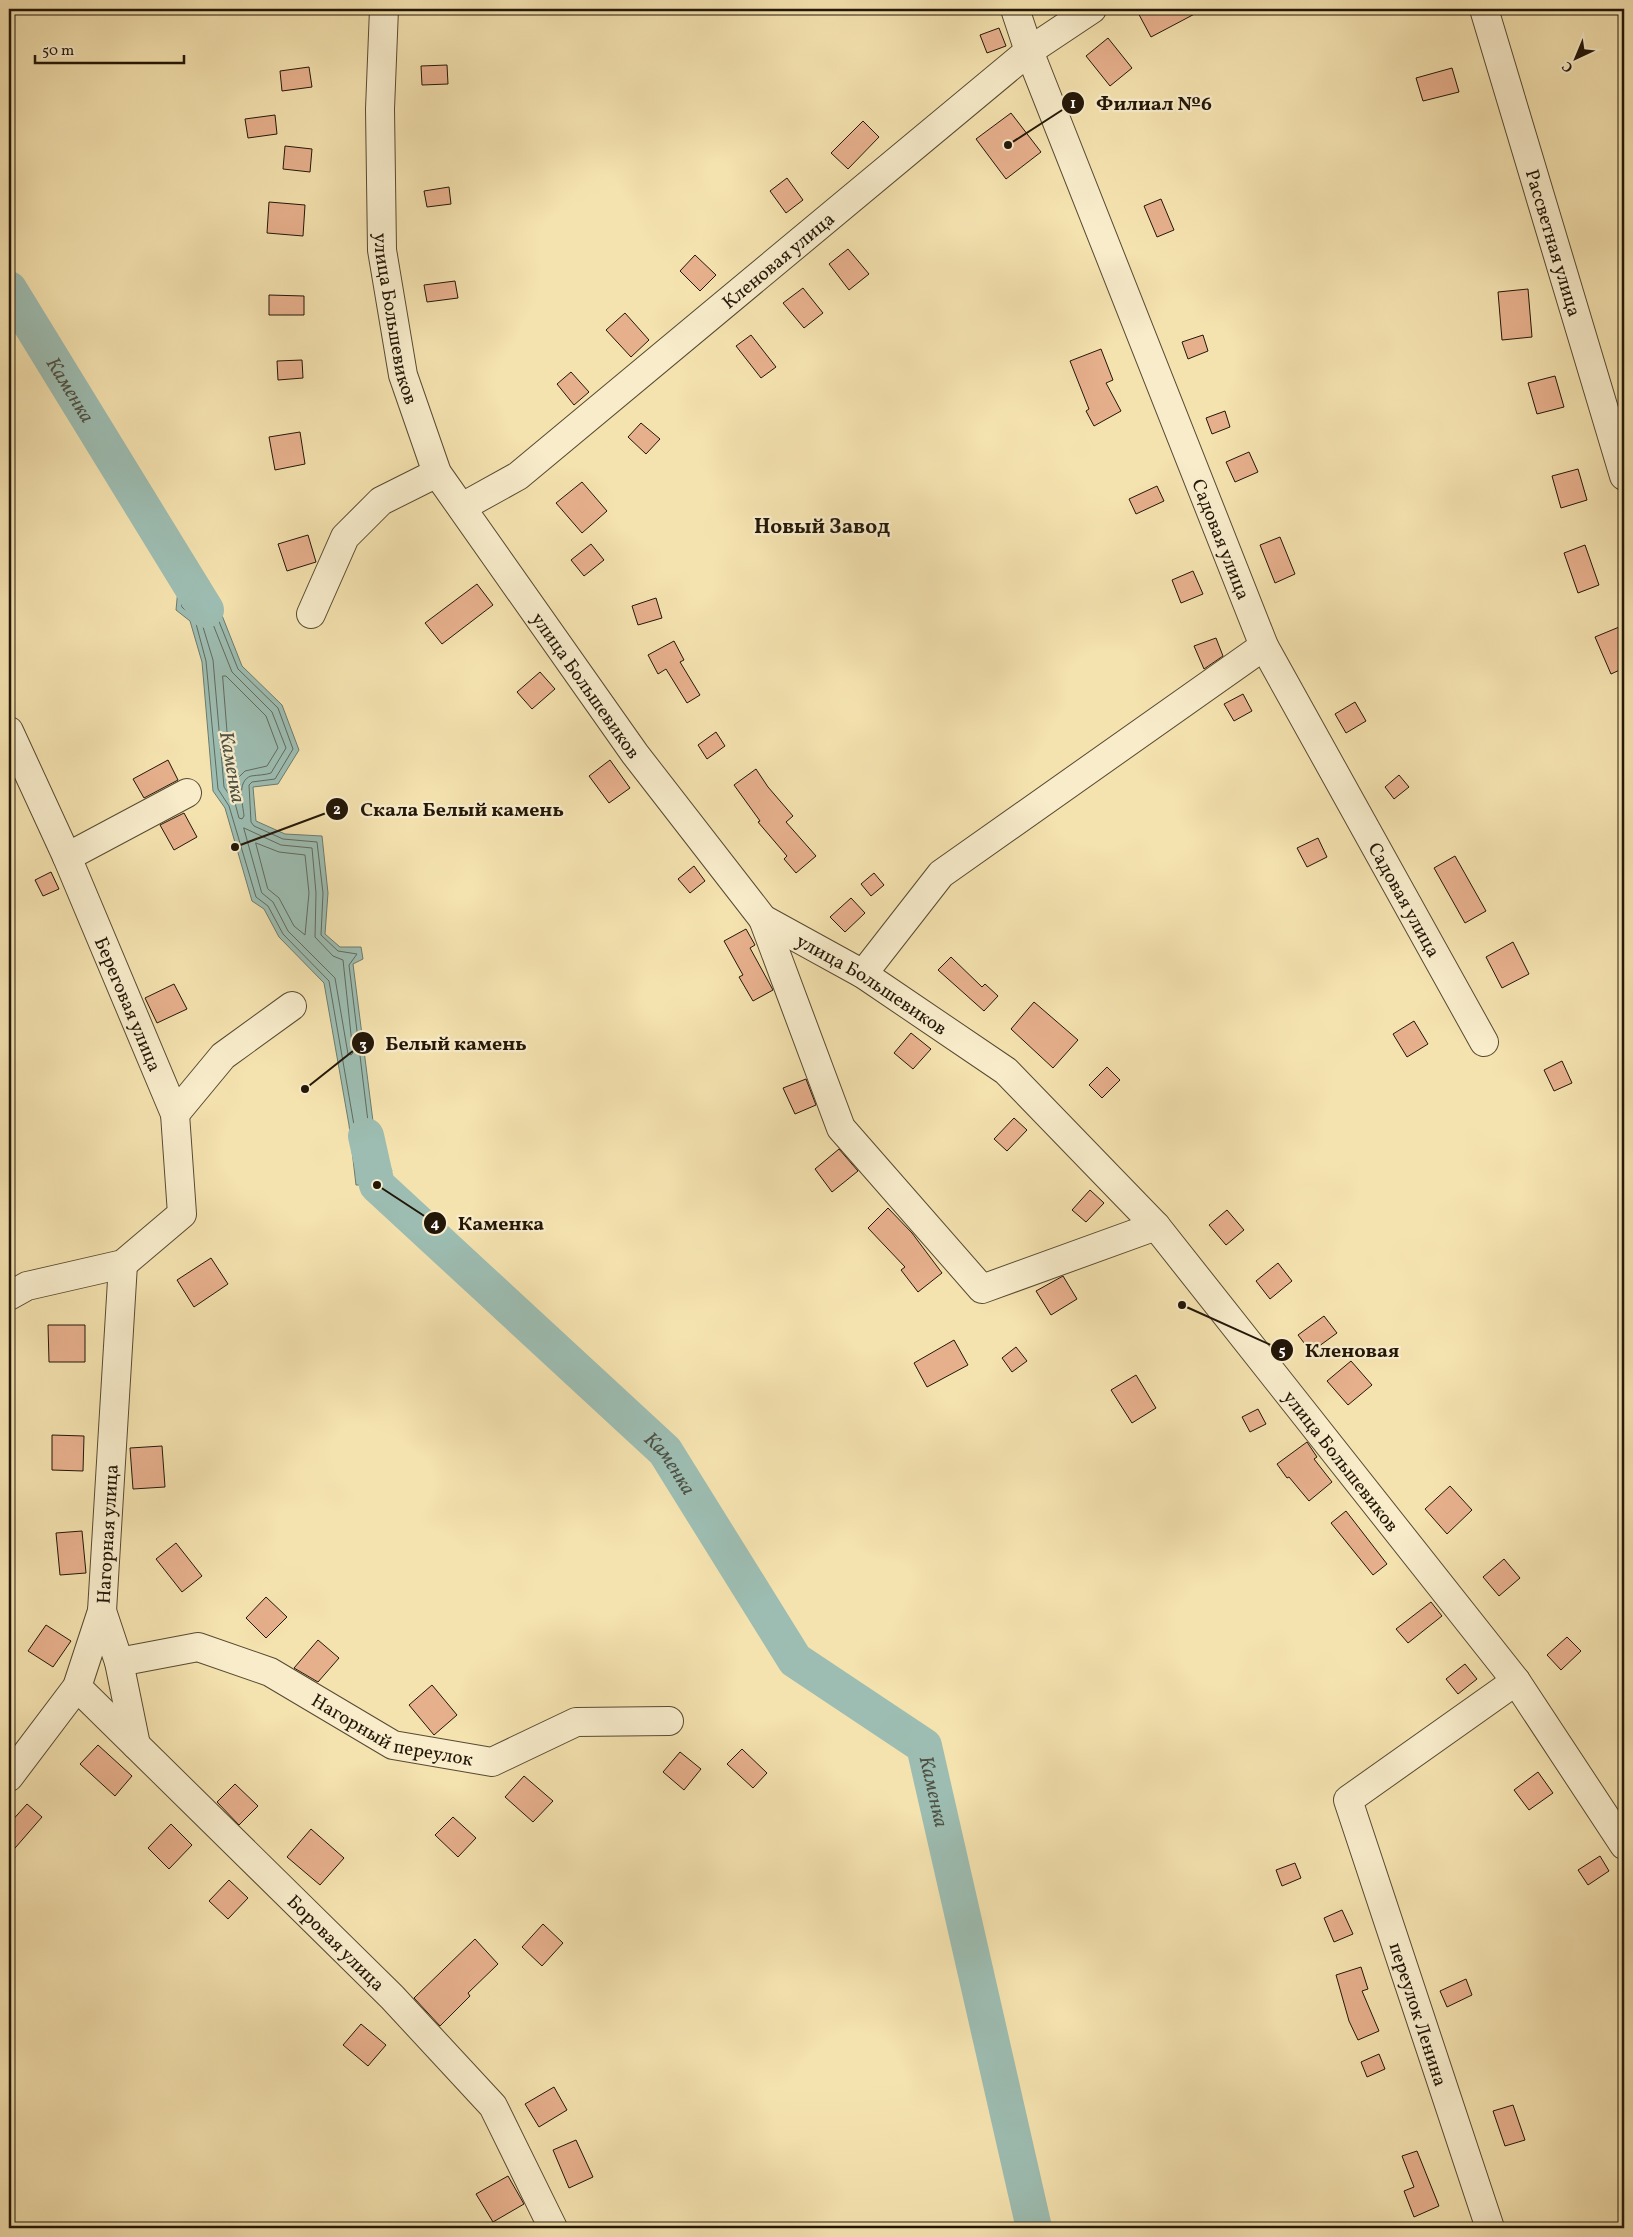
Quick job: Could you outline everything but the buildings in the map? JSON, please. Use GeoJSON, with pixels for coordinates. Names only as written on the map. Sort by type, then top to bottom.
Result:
{"type":"FeatureCollection","features":[{"type":"Feature","properties":{"kind":"street","name":"улица Большевиков"},"geometry":{"type":"LineString","coordinates":[[384,9],[380,109],[382,250],[403,375],[438,473],[635,754],[763,919],[864,974],[1006,1071],[1156,1226],[1516,1681],[1624,1845]]}},
{"type":"Feature","properties":{"kind":"street","name":"Садовая улица"},"geometry":{"type":"LineString","coordinates":[[1015,9],[1029,51],[1264,646],[1484,1042]]}},
{"type":"Feature","properties":{"kind":"street","name":"Кленовая улица"},"geometry":{"type":"LineString","coordinates":[[462,507],[518,476],[1029,51],[1092,9]]}},
{"type":"Feature","properties":{"kind":"street","name":"Рассветная улица"},"geometry":{"type":"LineString","coordinates":[[1484,9],[1624,476]]}},
{"type":"Feature","properties":{"kind":"street"},"geometry":{"type":"LineString","coordinates":[[311,614],[345,537],[380,501],[438,473]]}},
{"type":"Feature","properties":{"kind":"street"},"geometry":{"type":"LineString","coordinates":[[864,974],[941,874],[1264,646]]}},
{"type":"Feature","properties":{"kind":"street","name":"Береговая улица"},"geometry":{"type":"LineString","coordinates":[[9,731],[67,857],[175,1114],[182,1214],[123,1264]]}},
{"type":"Feature","properties":{"kind":"street"},"geometry":{"type":"LineString","coordinates":[[67,857],[187,793]]}},
{"type":"Feature","properties":{"kind":"street"},"geometry":{"type":"LineString","coordinates":[[763,919],[841,1128],[982,1289],[1156,1226]]}},
{"type":"Feature","properties":{"kind":"street"},"geometry":{"type":"LineString","coordinates":[[175,1114],[223,1056],[292,1006]]}},
{"type":"Feature","properties":{"kind":"street"},"geometry":{"type":"LineString","coordinates":[[9,1296],[28,1286],[123,1264]]}},
{"type":"Feature","properties":{"kind":"street","name":"Нагорная улица"},"geometry":{"type":"LineString","coordinates":[[9,1777],[77,1687],[102,1611],[123,1264]]}},
{"type":"Feature","properties":{"kind":"street"},"geometry":{"type":"LineString","coordinates":[[102,1611],[119,1662],[136,1745]]}},
{"type":"Feature","properties":{"kind":"street","name":"Нагорный переулок"},"geometry":{"type":"LineString","coordinates":[[119,1662],[198,1647],[270,1672],[393,1745],[492,1762],[576,1722],[669,1721]]}},
{"type":"Feature","properties":{"kind":"street","name":"переулок Ленина"},"geometry":{"type":"LineString","coordinates":[[1490,2228],[1348,1800],[1516,1681]]}},
{"type":"Feature","properties":{"kind":"street","name":"Боровая улица"},"geometry":{"type":"LineString","coordinates":[[77,1687],[392,1997],[492,2106],[554,2228]]}},
{"type":"Feature","properties":{"kind":"water"},"geometry":{"type":"Polygon","coordinates":[[[180,568],[208,580],[242,666],[282,705],[299,750],[278,784],[253,787],[256,821],[285,834],[322,836],[328,893],[325,934],[340,947],[361,947],[363,959],[353,964],[375,1137],[392,1171],[377,1185],[356,1185],[349,1125],[324,983],[279,937],[264,909],[252,901],[225,808],[213,791],[202,662],[190,621],[176,610],[180,568]]]}},
{"type":"Feature","properties":{"kind":"waterway","name":"Каменка"},"geometry":{"type":"LineString","coordinates":[[9,289],[206,610]]}},
{"type":"Feature","properties":{"kind":"waterway","name":"Каменка"},"geometry":{"type":"LineString","coordinates":[[366,1136],[377,1185],[665,1451],[795,1660],[924,1746],[1034,2228]]}},
{"type":"Feature","properties":{"kind":"place","name":"Филиал №6"},"geometry":{"type":"Point","coordinates":[1008,145]}},
{"type":"Feature","properties":{"kind":"place","name":"Скала Белый камень"},"geometry":{"type":"Point","coordinates":[235,847]}},
{"type":"Feature","properties":{"kind":"place","name":"Белый камень"},"geometry":{"type":"Point","coordinates":[305,1089]}},
{"type":"Feature","properties":{"kind":"place","name":"Каменка"},"geometry":{"type":"Point","coordinates":[377,1185]}},
{"type":"Feature","properties":{"kind":"place","name":"Кленовая"},"geometry":{"type":"Point","coordinates":[1182,1305]}},
{"type":"Feature","properties":{"kind":"district","name":"Новый Завод"},"geometry":{"type":"Point","coordinates":[822,526]}}]}
